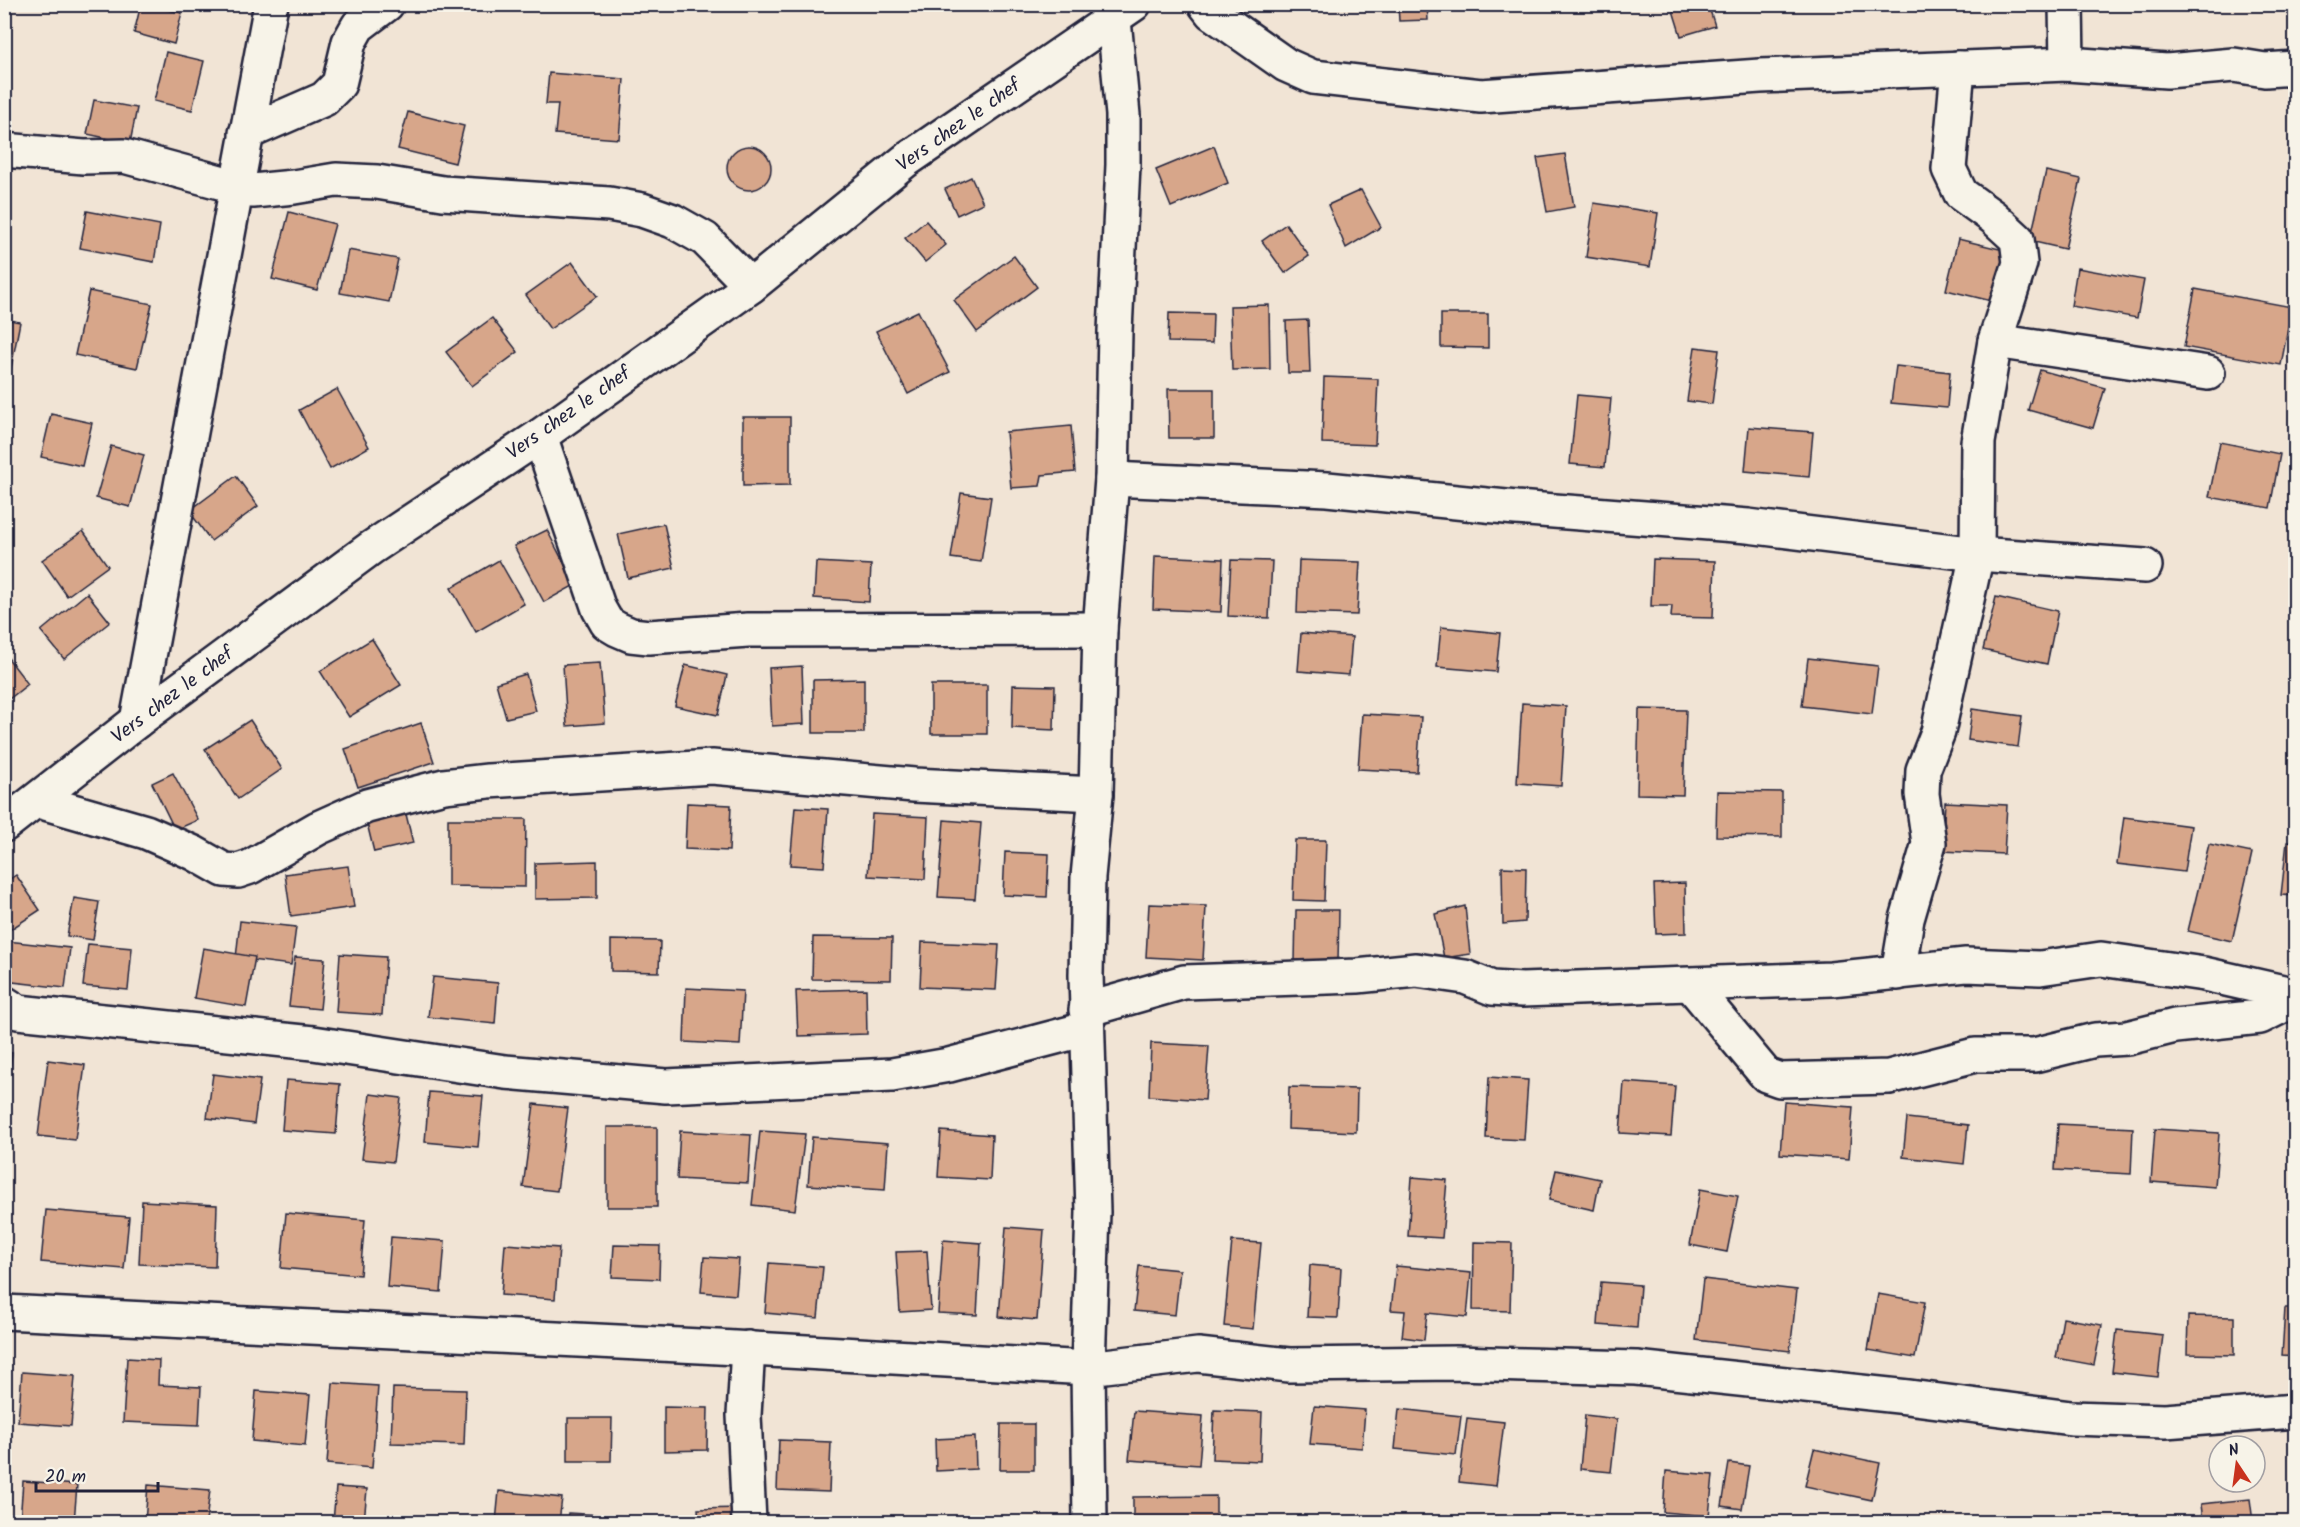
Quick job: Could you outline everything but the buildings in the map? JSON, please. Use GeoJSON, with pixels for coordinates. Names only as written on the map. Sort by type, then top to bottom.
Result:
{"type":"FeatureCollection","features":[{"type":"Feature","properties":{"kind":"street"},"geometry":{"type":"LineString","coordinates":[[137,721],[272,4]]}},
{"type":"Feature","properties":{"kind":"street"},"geometry":{"type":"LineString","coordinates":[[246,133],[324,99],[339,84],[349,42],[358,26],[387,4]]}},
{"type":"Feature","properties":{"kind":"street"},"geometry":{"type":"LineString","coordinates":[[1205,4],[1212,13],[1286,65],[1313,77],[1481,96],[1760,76],[2067,64],[2167,71],[2234,65],[2265,70],[2295,68]]}},
{"type":"Feature","properties":{"kind":"street"},"geometry":{"type":"LineString","coordinates":[[2066,4],[2067,64]]}},
{"type":"Feature","properties":{"kind":"street"},"geometry":{"type":"LineString","coordinates":[[1090,1522],[1088,1368],[1093,1212],[1086,1020],[1088,877],[1096,794],[1100,629],[1112,479],[1115,331],[1123,165],[1123,115],[1117,10]]}},
{"type":"Feature","properties":{"kind":"street","name":"Vers chez le chef"},"geometry":{"type":"LineString","coordinates":[[4,825],[38,801],[137,721],[371,548],[540,436],[751,286],[905,161],[1117,10]]}},
{"type":"Feature","properties":{"kind":"street"},"geometry":{"type":"LineString","coordinates":[[1898,973],[1906,919],[1929,843],[1922,794],[1923,770],[1938,732],[1977,554],[1978,442],[1995,341],[2020,263],[2020,247],[2017,239],[1993,217],[1961,194],[1949,169],[1958,68]]}},
{"type":"Feature","properties":{"kind":"street"},"geometry":{"type":"LineString","coordinates":[[4,150],[84,157],[124,156],[236,188],[253,190],[294,187],[336,180],[357,181],[443,193],[609,204],[642,210],[673,221],[705,239],[751,286]]}},
{"type":"Feature","properties":{"kind":"street"},"geometry":{"type":"LineString","coordinates":[[1995,341],[2208,373]]}},
{"type":"Feature","properties":{"kind":"street"},"geometry":{"type":"LineString","coordinates":[[540,436],[599,609],[607,623],[631,635],[649,637],[748,630],[1100,629]]}},
{"type":"Feature","properties":{"kind":"street"},"geometry":{"type":"LineString","coordinates":[[1112,479],[1327,489],[1516,508],[1748,526],[1977,554],[2145,566]]}},
{"type":"Feature","properties":{"kind":"street"},"geometry":{"type":"LineString","coordinates":[[38,801],[146,832],[194,853],[224,870],[238,871],[250,867],[328,823],[367,806],[444,786],[488,781],[712,767],[914,785],[1096,794]]}},
{"type":"Feature","properties":{"kind":"street"},"geometry":{"type":"LineString","coordinates":[[4,1003],[18,1012],[313,1043],[505,1072],[666,1086],[892,1075],[949,1065],[1086,1020],[1184,982],[1357,976],[1416,969],[1465,977],[1492,988],[1522,990],[1831,979],[1966,965],[2040,968],[2101,959],[2204,974],[2295,997]]}},
{"type":"Feature","properties":{"kind":"street"},"geometry":{"type":"LineString","coordinates":[[1691,985],[1766,1075],[1780,1080],[1889,1077],[1975,1055],[2044,1054],[2094,1040],[2127,1038],[2175,1026],[2260,1017],[2295,997]]}},
{"type":"Feature","properties":{"kind":"street"},"geometry":{"type":"LineString","coordinates":[[4,1312],[747,1348],[1088,1368],[1198,1355],[1289,1365],[1456,1363],[1636,1368],[1908,1397],[2071,1418],[2165,1420],[2295,1411]]}},
{"type":"Feature","properties":{"kind":"street"},"geometry":{"type":"LineString","coordinates":[[747,1348],[744,1415],[749,1522]]}}]}
